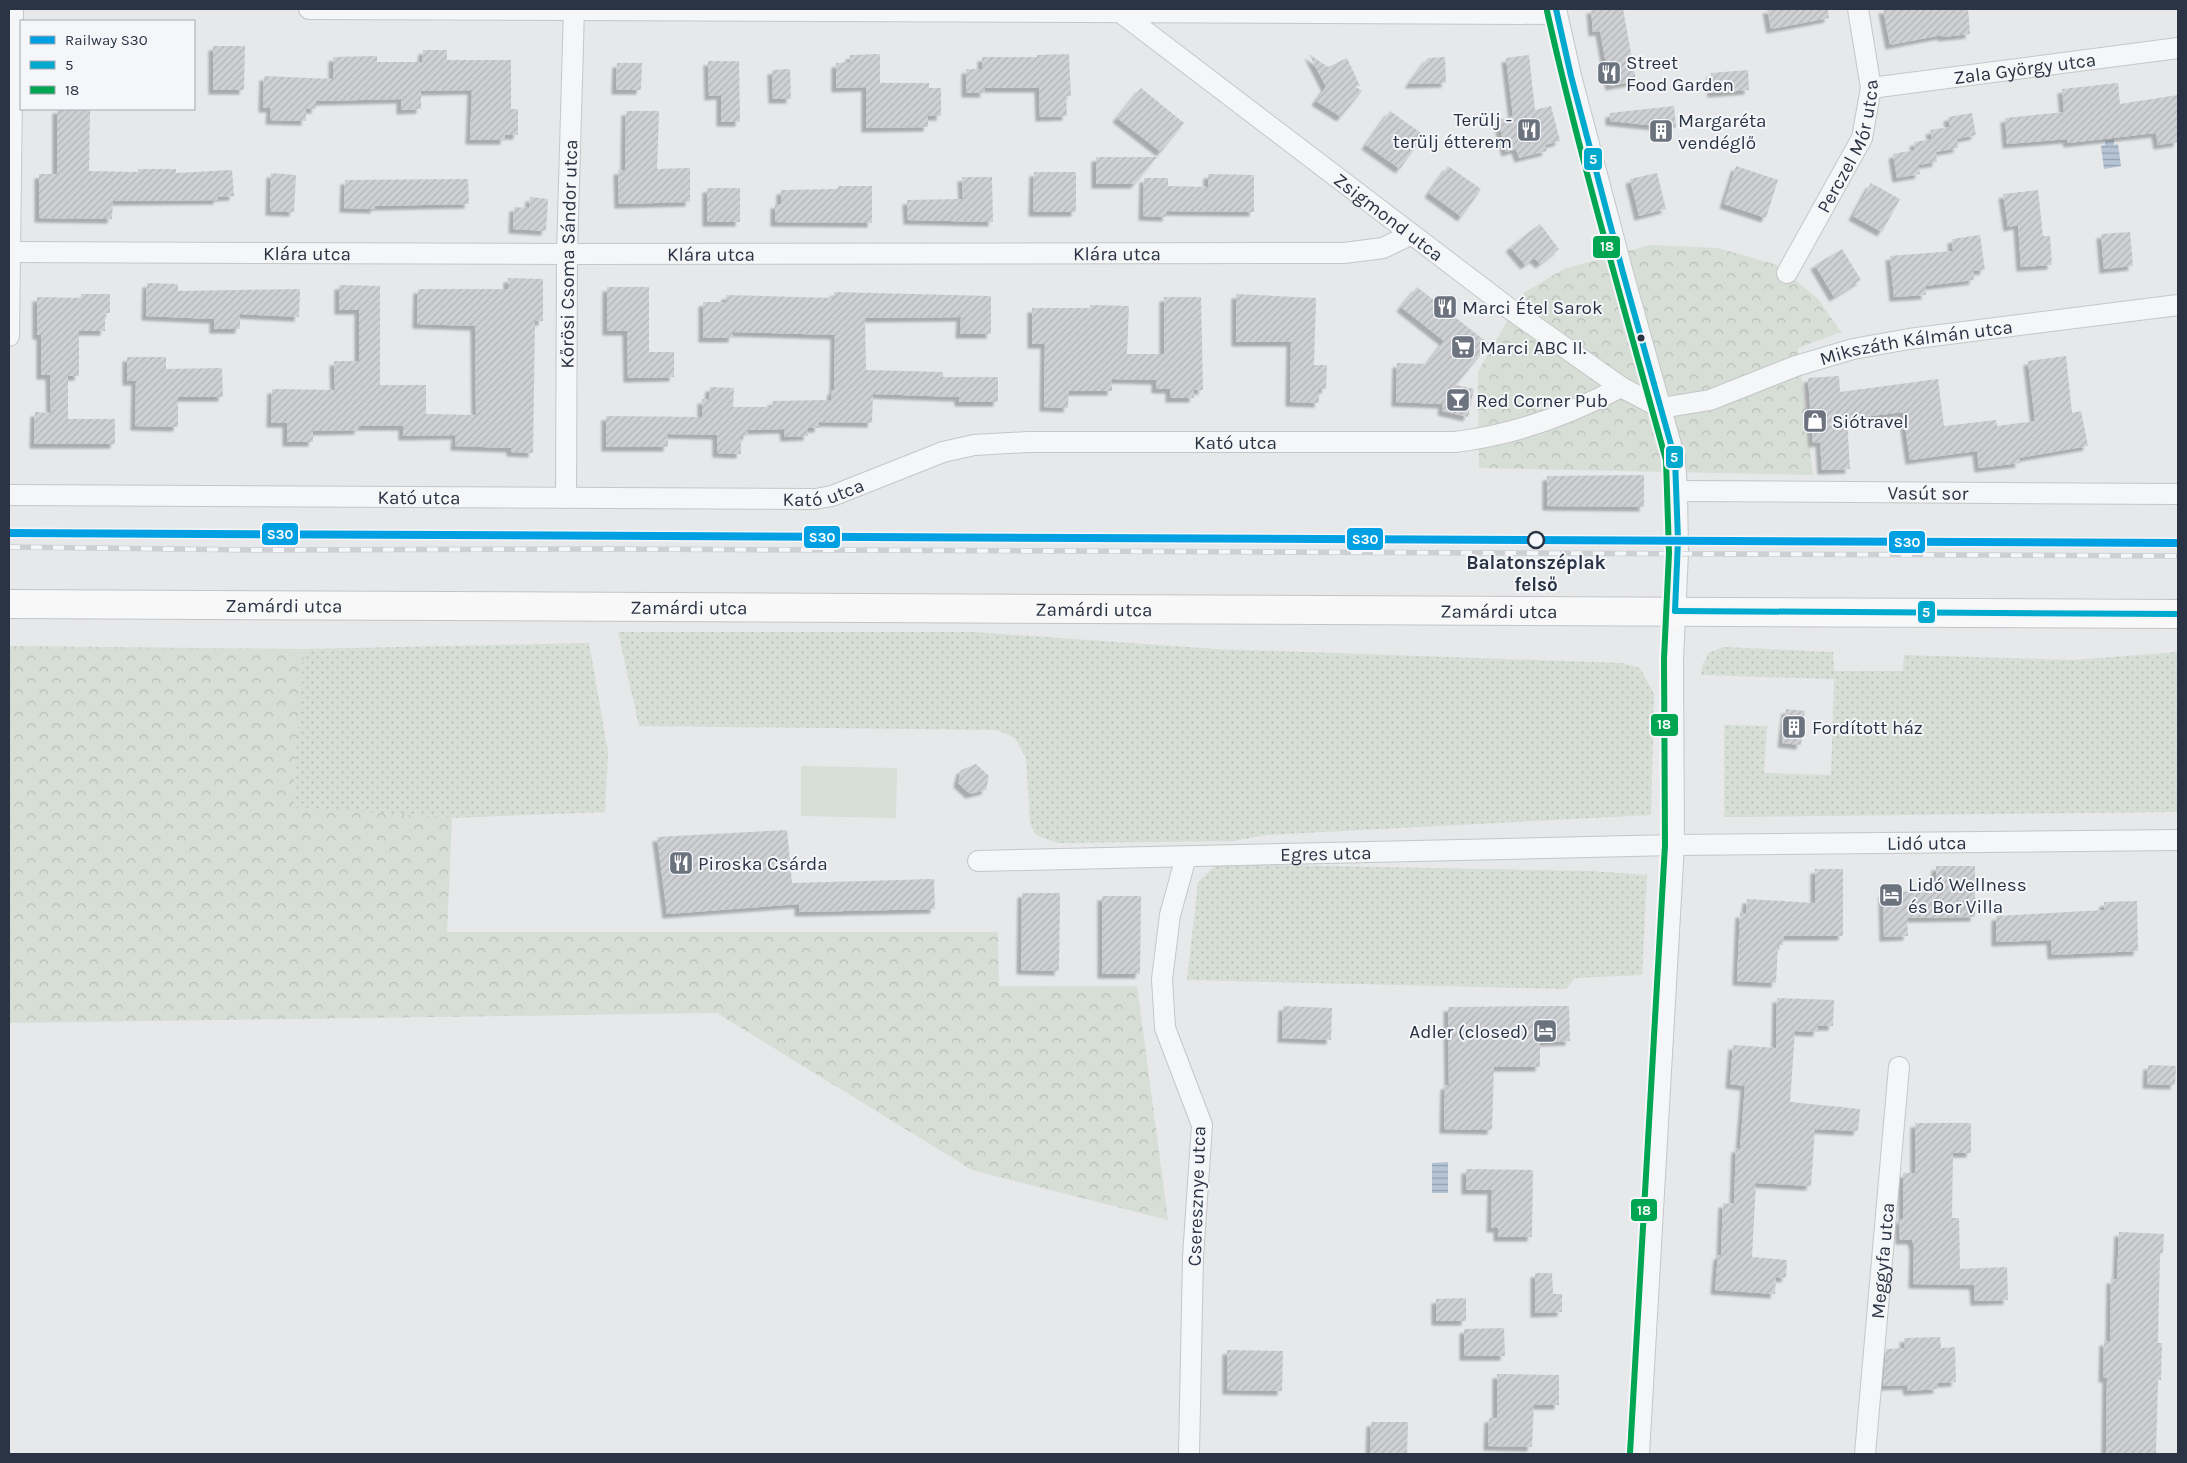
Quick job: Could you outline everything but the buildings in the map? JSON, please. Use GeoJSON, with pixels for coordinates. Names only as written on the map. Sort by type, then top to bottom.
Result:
{"type":"FeatureCollection","features":[{"type":"Feature","properties":{"kind":"main road","name":"Zamárdi utca"},"geometry":{"type":"LineString","coordinates":[[9,604],[2178,614]]}},
{"type":"Feature","properties":{"kind":"street"},"geometry":{"type":"LineString","coordinates":[[9,9],[15,9],[9,252],[9,336]]}},
{"type":"Feature","properties":{"kind":"street"},"geometry":{"type":"LineString","coordinates":[[309,9],[1556,12],[1618,254],[1675,459],[1677,491],[1678,553],[1675,611],[1674,845],[1639,1454]]}},
{"type":"Feature","properties":{"kind":"street","name":"Kőrösi Csoma Sándor utca"},"geometry":{"type":"LineString","coordinates":[[566,498],[567,254],[573,9]]}},
{"type":"Feature","properties":{"kind":"street","name":"Perczel Mór utca"},"geometry":{"type":"LineString","coordinates":[[1787,273],[1862,138],[1871,88],[1858,9]]}},
{"type":"Feature","properties":{"kind":"street","name":"Zsigmond utca"},"geometry":{"type":"LineString","coordinates":[[1120,11],[1410,234],[1621,387],[1661,408]]}},
{"type":"Feature","properties":{"kind":"street","name":"Zala György utca"},"geometry":{"type":"LineString","coordinates":[[1871,88],[2178,48]]}},
{"type":"Feature","properties":{"kind":"street","name":"Klára utca"},"geometry":{"type":"LineString","coordinates":[[9,252],[1344,254],[1383,248],[1410,234]]}},
{"type":"Feature","properties":{"kind":"street","name":"Mikszáth Kálmán utca"},"geometry":{"type":"LineString","coordinates":[[1661,408],[1710,400],[1796,366],[1853,348],[1909,338],[2178,306]]}},
{"type":"Feature","properties":{"kind":"street","name":"Kató utca"},"geometry":{"type":"LineString","coordinates":[[9,495],[815,499],[832,496],[943,452],[974,445],[1028,442],[1455,442],[1479,439],[1541,423],[1589,404],[1621,387]]}},
{"type":"Feature","properties":{"kind":"street","name":"Vasút sor"},"geometry":{"type":"LineString","coordinates":[[1677,491],[2178,494]]}},
{"type":"Feature","properties":{"kind":"street","name":"Lidó utca"},"geometry":{"type":"LineString","coordinates":[[1674,845],[2178,840]]}},
{"type":"Feature","properties":{"kind":"street","name":"Egres utca"},"geometry":{"type":"LineString","coordinates":[[978,861],[1674,845]]}},
{"type":"Feature","properties":{"kind":"street","name":"Cseresznye utca"},"geometry":{"type":"LineString","coordinates":[[1186,857],[1170,915],[1162,978],[1165,1028],[1202,1125],[1193,1257],[1189,1454]]}},
{"type":"Feature","properties":{"kind":"street","name":"Meggyfa utca"},"geometry":{"type":"LineString","coordinates":[[1865,1454],[1898,1067]]}},
{"type":"Feature","properties":{"kind":"green space"},"geometry":{"type":"Polygon","coordinates":[[[1650,245],[1718,248],[1777,265],[1818,299],[1841,332],[1798,348],[1813,475],[1479,468],[1478,372],[1523,293],[1564,269],[1650,245]]]}},
{"type":"Feature","properties":{"kind":"green space"},"geometry":{"type":"Polygon","coordinates":[[[618,632],[972,632],[1216,649],[1623,663],[1640,668],[1654,694],[1651,815],[1266,835],[1233,841],[1058,843],[1036,835],[1030,823],[1026,758],[1015,738],[997,730],[639,726],[618,632]]]}},
{"type":"Feature","properties":{"kind":"green space"},"geometry":{"type":"Polygon","coordinates":[[[589,643],[608,752],[605,812],[452,818],[291,808],[304,649],[589,643]]]}},
{"type":"Feature","properties":{"kind":"green space"},"geometry":{"type":"Polygon","coordinates":[[[9,646],[304,649],[292,807],[452,818],[447,932],[998,932],[999,986],[1137,986],[1168,1220],[972,1170],[717,1013],[9,1023],[9,646]]]}},
{"type":"Feature","properties":{"kind":"green space"},"geometry":{"type":"Polygon","coordinates":[[[1723,647],[1833,652],[1834,671],[1903,671],[1904,655],[2073,660],[2178,652],[2178,812],[1724,817],[1724,725],[1767,726],[1764,773],[1831,775],[1834,679],[1701,675],[1703,664],[1709,653],[1723,647]]]}},
{"type":"Feature","properties":{"kind":"green space"},"geometry":{"type":"Polygon","coordinates":[[[801,766],[897,768],[896,818],[801,816],[801,766]]]}},
{"type":"Feature","properties":{"kind":"green space"},"geometry":{"type":"Polygon","coordinates":[[[1217,864],[1591,871],[1647,875],[1642,975],[1575,978],[1566,989],[1187,980],[1198,882],[1217,864]]]}},
{"type":"Feature","properties":{"kind":"water"},"geometry":{"type":"Polygon","coordinates":[[[2114,140],[2114,145],[2118,144],[2121,166],[2104,169],[2101,146],[2105,145],[2105,141],[2114,140]]]}},
{"type":"Feature","properties":{"kind":"water"},"geometry":{"type":"Polygon","coordinates":[[[1448,1162],[1448,1193],[1432,1193],[1432,1163],[1448,1162]]]}},
{"type":"Feature","properties":{"kind":"railway"},"geometry":{"type":"LineString","coordinates":[[9,547],[255,550],[605,549],[2178,556]]}},
{"type":"Feature","properties":{"kind":"rail line","name":"S30"},"geometry":{"type":"LineString","coordinates":[[9,533],[2178,543]]}},
{"type":"Feature","properties":{"kind":"transit line","name":"5"},"geometry":{"type":"LineString","coordinates":[[1556,9],[1571,76],[1623,273],[1675,459],[1678,540],[1675,611]]}},
{"type":"Feature","properties":{"kind":"transit line","name":"18"},"geometry":{"type":"LineString","coordinates":[[1547,11],[1589,180],[1666,460],[1669,553],[1664,659],[1665,845],[1630,1453]]}},
{"type":"Feature","properties":{"kind":"transit line","name":"5"},"geometry":{"type":"LineString","coordinates":[[1675,611],[2178,614]]}},
{"type":"Feature","properties":{"kind":"place","name":"Street Food Garden"},"geometry":{"type":"Point","coordinates":[1609,73]}},
{"type":"Feature","properties":{"kind":"place","name":"Terülj - terülj étterem"},"geometry":{"type":"Point","coordinates":[1529,130]}},
{"type":"Feature","properties":{"kind":"place","name":"Margaréta vendéglő"},"geometry":{"type":"Point","coordinates":[1661,131]}},
{"type":"Feature","properties":{"kind":"place","name":"Marci Étel Sarok"},"geometry":{"type":"Point","coordinates":[1445,307]}},
{"type":"Feature","properties":{"kind":"place","name":"Marci ABC II."},"geometry":{"type":"Point","coordinates":[1463,347]}},
{"type":"Feature","properties":{"kind":"place","name":"Red Corner Pub"},"geometry":{"type":"Point","coordinates":[1458,400]}},
{"type":"Feature","properties":{"kind":"place","name":"Siótravel"},"geometry":{"type":"Point","coordinates":[1815,421]}},
{"type":"Feature","properties":{"kind":"place","name":"Balatonszéplak felső"},"geometry":{"type":"Point","coordinates":[1536,540]}},
{"type":"Feature","properties":{"kind":"place","name":"Fordított ház"},"geometry":{"type":"Point","coordinates":[1794,727]}},
{"type":"Feature","properties":{"kind":"place","name":"Piroska Csárda"},"geometry":{"type":"Point","coordinates":[681,863]}},
{"type":"Feature","properties":{"kind":"place","name":"Lidó Wellness és Bor Villa"},"geometry":{"type":"Point","coordinates":[1891,895]}},
{"type":"Feature","properties":{"kind":"place","name":"Adler (closed)"},"geometry":{"type":"Point","coordinates":[1545,1031]}}]}
